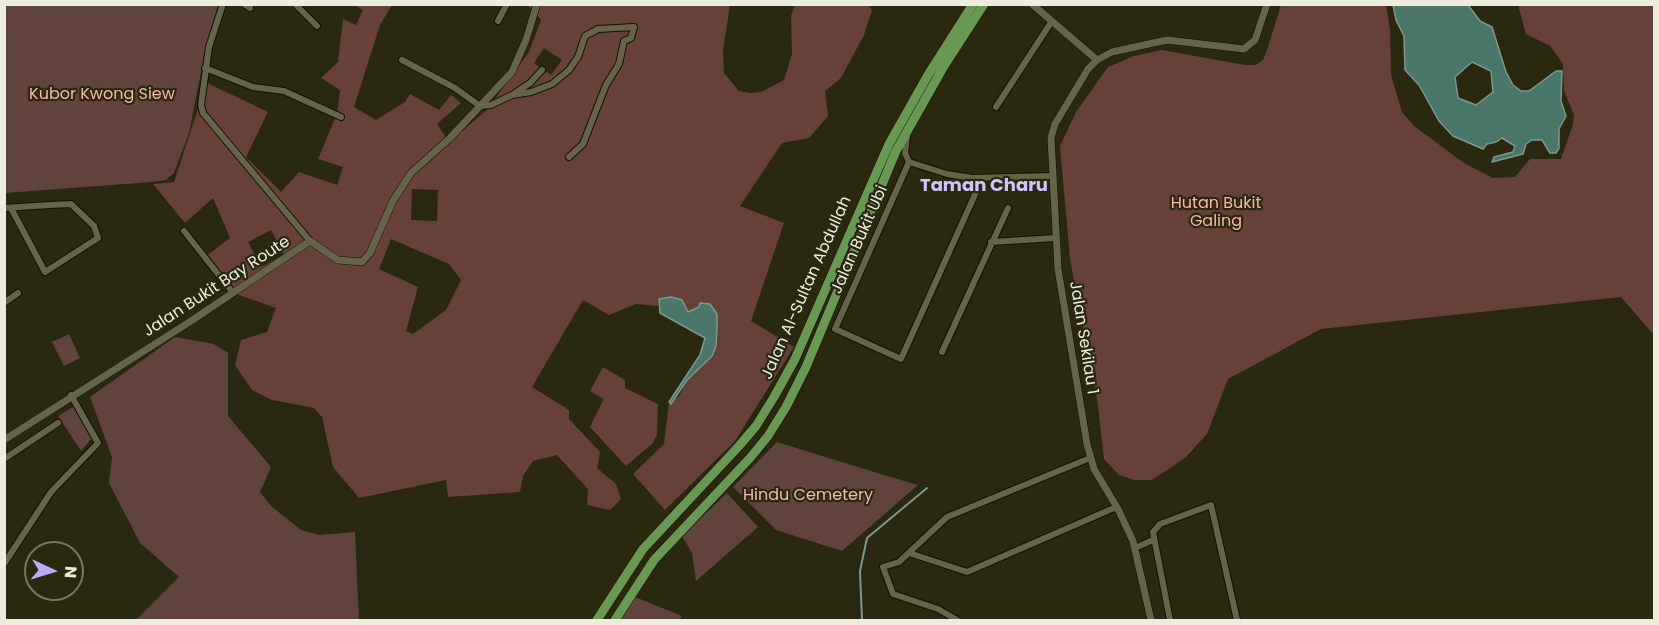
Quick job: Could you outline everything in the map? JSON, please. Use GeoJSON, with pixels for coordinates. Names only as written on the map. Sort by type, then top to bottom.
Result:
{"type":"FeatureCollection","features":[{"type":"Feature","properties":{"kind":"main road","name":"Jalan Al-Sultan Abdullah"},"geometry":{"type":"LineString","coordinates":[[597,621],[643,549],[739,446],[762,416],[795,359],[889,144],[928,75],[973,4]]}},
{"type":"Feature","properties":{"kind":"main road","name":"Jalan Al-Sultan Abdullah"},"geometry":{"type":"LineString","coordinates":[[615,621],[654,560],[756,451],[786,407],[806,367],[892,162],[944,66],[984,4]]}},
{"type":"Feature","properties":{"kind":"street"},"geometry":{"type":"LineString","coordinates":[[223,4],[205,68],[201,105],[203,113],[310,241]]}},
{"type":"Feature","properties":{"kind":"street"},"geometry":{"type":"LineString","coordinates":[[295,4],[317,26]]}},
{"type":"Feature","properties":{"kind":"street"},"geometry":{"type":"LineString","coordinates":[[498,21],[507,4]]}},
{"type":"Feature","properties":{"kind":"street","name":"Jalan Bukit Bay Route"},"geometry":{"type":"LineString","coordinates":[[4,440],[310,241],[338,260],[362,262],[370,253],[393,201],[411,173],[512,72],[518,61],[537,4]]}},
{"type":"Feature","properties":{"kind":"street"},"geometry":{"type":"LineString","coordinates":[[1032,4],[1097,60],[1112,51],[1167,40],[1244,49],[1255,40],[1267,4]]}},
{"type":"Feature","properties":{"kind":"street"},"geometry":{"type":"LineString","coordinates":[[996,107],[1052,21]]}},
{"type":"Feature","properties":{"kind":"street"},"geometry":{"type":"LineString","coordinates":[[512,95],[531,92],[552,84],[569,70],[578,57],[585,36],[591,32],[608,27],[634,27],[631,38],[624,41],[619,64],[606,85],[583,144],[569,157]]}},
{"type":"Feature","properties":{"kind":"street"},"geometry":{"type":"LineString","coordinates":[[402,60],[455,88],[480,106],[491,105],[512,95],[530,83],[542,70]]}},
{"type":"Feature","properties":{"kind":"street","name":"Jalan Sekilau 1"},"geometry":{"type":"LineString","coordinates":[[1097,60],[1088,69],[1054,124],[1051,145],[1056,238],[1070,346],[1090,458],[1118,509],[1135,548],[1151,621]]}},
{"type":"Feature","properties":{"kind":"street"},"geometry":{"type":"LineString","coordinates":[[205,68],[253,87],[284,91],[341,117]]}},
{"type":"Feature","properties":{"kind":"street"},"geometry":{"type":"LineString","coordinates":[[910,128],[905,144],[909,162],[948,174],[982,179],[1052,176]]}},
{"type":"Feature","properties":{"kind":"street","name":"Jalan Bukit Ubi"},"geometry":{"type":"LineString","coordinates":[[909,162],[835,329],[901,359],[982,179]]}},
{"type":"Feature","properties":{"kind":"street"},"geometry":{"type":"LineString","coordinates":[[71,204],[94,226],[98,238],[45,272],[8,208],[71,204]]}},
{"type":"Feature","properties":{"kind":"street"},"geometry":{"type":"LineString","coordinates":[[942,352],[1008,208]]}},
{"type":"Feature","properties":{"kind":"street"},"geometry":{"type":"LineString","coordinates":[[184,231],[233,293]]}},
{"type":"Feature","properties":{"kind":"street"},"geometry":{"type":"LineString","coordinates":[[991,242],[1056,238]]}},
{"type":"Feature","properties":{"kind":"street"},"geometry":{"type":"LineString","coordinates":[[4,303],[18,293]]}},
{"type":"Feature","properties":{"kind":"street"},"geometry":{"type":"LineString","coordinates":[[4,564],[51,492],[98,443],[71,395]]}},
{"type":"Feature","properties":{"kind":"street"},"geometry":{"type":"LineString","coordinates":[[4,459],[58,423]]}},
{"type":"Feature","properties":{"kind":"street"},"geometry":{"type":"LineString","coordinates":[[957,621],[938,609],[893,594],[883,567],[896,565],[951,515],[1090,458]]}},
{"type":"Feature","properties":{"kind":"street"},"geometry":{"type":"LineString","coordinates":[[1170,621],[1153,532],[1161,524],[1211,505],[1237,621]]}},
{"type":"Feature","properties":{"kind":"street"},"geometry":{"type":"LineString","coordinates":[[909,553],[967,572],[1114,508],[1118,509]]}},
{"type":"Feature","properties":{"kind":"street"},"geometry":{"type":"LineString","coordinates":[[1135,548],[1153,540]]}},
{"type":"Feature","properties":{"kind":"green space","name":"Kubor Kwong Siew"},"geometry":{"type":"Polygon","coordinates":[[[5,5],[218,5],[206,47],[189,133],[174,173],[166,180],[152,182],[5,193],[5,5]]]}},
{"type":"Feature","properties":{"kind":"green space"},"geometry":{"type":"Polygon","coordinates":[[[354,5],[392,5],[380,25],[354,107],[376,120],[405,102],[410,94],[439,110],[451,95],[461,103],[437,124],[449,142],[487,110],[529,52],[541,20],[528,5],[730,5],[723,51],[724,73],[739,91],[750,93],[761,92],[784,80],[792,54],[791,16],[795,5],[868,5],[872,10],[864,35],[841,78],[825,91],[828,116],[809,138],[782,143],[740,206],[784,223],[751,321],[794,347],[735,441],[665,510],[633,474],[664,444],[669,402],[671,403],[679,396],[687,380],[712,356],[716,346],[717,314],[700,306],[688,312],[671,297],[659,299],[658,306],[636,304],[609,315],[583,300],[532,387],[569,410],[569,419],[600,452],[597,468],[616,484],[621,499],[610,510],[587,505],[588,489],[557,455],[533,461],[523,476],[520,492],[448,497],[446,480],[359,498],[333,467],[322,417],[314,408],[272,400],[252,390],[235,365],[241,340],[267,332],[276,308],[233,293],[205,257],[230,238],[213,198],[185,223],[153,184],[174,182],[199,106],[203,81],[268,112],[246,157],[281,192],[299,172],[337,185],[343,167],[318,159],[337,114],[340,90],[321,78],[338,62],[343,19],[356,25],[363,10],[354,5]],[[544,48],[534,63],[551,75],[562,60],[544,48]],[[412,189],[411,220],[437,221],[438,190],[412,189]],[[271,230],[248,242],[261,267],[284,255],[271,230]],[[391,239],[379,269],[418,287],[406,331],[413,334],[446,310],[461,280],[449,264],[391,239]]]}},
{"type":"Feature","properties":{"kind":"green space","name":"Hutan Bukit Galing"},"geometry":{"type":"Polygon","coordinates":[[[1281,5],[1386,5],[1390,29],[1391,75],[1402,112],[1414,126],[1464,163],[1493,178],[1515,177],[1530,159],[1561,159],[1573,124],[1574,115],[1564,91],[1563,64],[1550,46],[1526,34],[1518,5],[1654,5],[1654,335],[1621,297],[1321,329],[1228,379],[1207,434],[1185,458],[1152,480],[1135,480],[1119,475],[1104,459],[1097,398],[1070,259],[1060,146],[1076,112],[1108,67],[1134,56],[1162,50],[1256,65],[1263,60],[1281,5]]]}},
{"type":"Feature","properties":{"kind":"green space"},"geometry":{"type":"Polygon","coordinates":[[[69,334],[80,358],[64,366],[52,342],[69,334]]]}},
{"type":"Feature","properties":{"kind":"green space"},"geometry":{"type":"Polygon","coordinates":[[[175,337],[214,344],[228,353],[228,416],[271,467],[260,492],[271,506],[301,530],[319,535],[355,532],[359,620],[136,620],[179,577],[140,543],[109,483],[112,457],[90,397],[175,337]]]}},
{"type":"Feature","properties":{"kind":"green space"},"geometry":{"type":"Polygon","coordinates":[[[603,367],[625,380],[625,388],[658,404],[657,434],[653,443],[626,466],[590,427],[604,399],[590,391],[603,367]]]}},
{"type":"Feature","properties":{"kind":"green space"},"geometry":{"type":"Polygon","coordinates":[[[73,407],[92,438],[81,451],[58,416],[73,407]]]}},
{"type":"Feature","properties":{"kind":"green space","name":"Hindu Cemetery"},"geometry":{"type":"Polygon","coordinates":[[[777,442],[918,485],[842,551],[776,530],[733,487],[777,442]]]}},
{"type":"Feature","properties":{"kind":"green space"},"geometry":{"type":"Polygon","coordinates":[[[727,493],[758,527],[696,581],[692,553],[682,536],[727,493]]]}},
{"type":"Feature","properties":{"kind":"green space"},"geometry":{"type":"Polygon","coordinates":[[[635,597],[682,616],[679,620],[619,620],[635,597]]]}},
{"type":"Feature","properties":{"kind":"water"},"geometry":{"type":"Polygon","coordinates":[[[1393,5],[1468,5],[1480,21],[1492,27],[1506,72],[1513,85],[1521,91],[1529,91],[1556,71],[1562,71],[1561,101],[1566,116],[1559,129],[1559,148],[1556,153],[1550,153],[1542,140],[1532,140],[1526,144],[1523,154],[1492,162],[1494,157],[1513,152],[1515,146],[1502,138],[1487,144],[1483,149],[1453,136],[1439,121],[1419,85],[1405,70],[1404,36],[1396,20],[1393,5]],[[1472,62],[1455,77],[1458,98],[1476,105],[1493,92],[1491,71],[1472,62]]]}},
{"type":"Feature","properties":{"kind":"water"},"geometry":{"type":"Polygon","coordinates":[[[671,297],[682,300],[688,312],[699,307],[700,303],[710,304],[717,314],[717,327],[716,346],[712,356],[687,380],[671,404],[669,402],[700,355],[705,338],[660,313],[659,299],[671,297]]]}},
{"type":"Feature","properties":{"kind":"waterway"},"geometry":{"type":"LineString","coordinates":[[862,620],[860,571],[867,538],[927,488]]}},
{"type":"Feature","properties":{"kind":"district","name":"Taman Charu"},"geometry":{"type":"Point","coordinates":[984,186]}}]}
